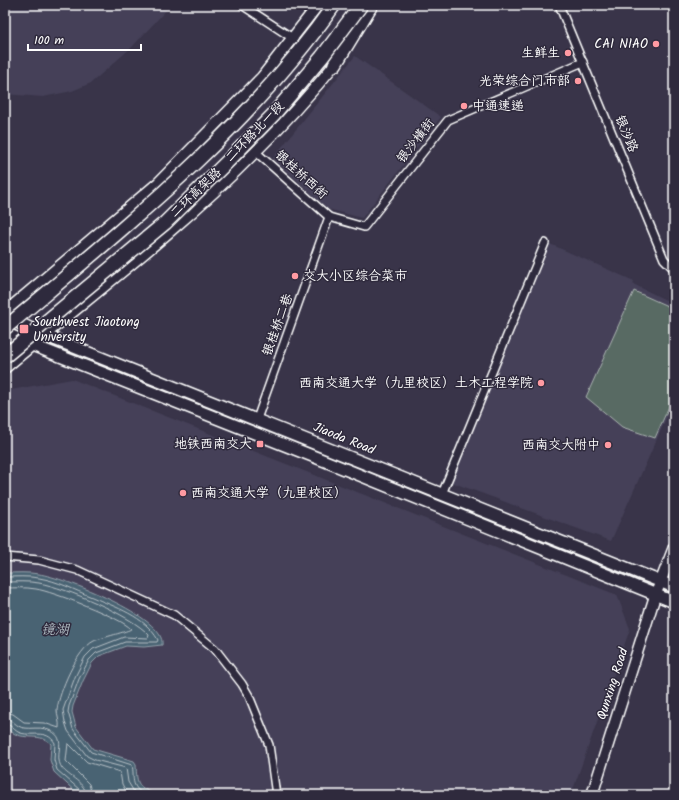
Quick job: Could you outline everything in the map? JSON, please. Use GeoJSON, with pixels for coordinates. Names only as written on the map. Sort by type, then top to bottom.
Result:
{"type":"FeatureCollection","features":[{"type":"Feature","properties":{"kind":"highway","name":"二环高架路"},"geometry":{"type":"LineString","coordinates":[[5,328],[163,193],[258,100],[314,33],[334,5]]}},
{"type":"Feature","properties":{"kind":"highway","name":"二环高架路"},"geometry":{"type":"LineString","coordinates":[[5,356],[164,223],[227,162],[274,115],[322,57],[361,5]]}},
{"type":"Feature","properties":{"kind":"highway"},"geometry":{"type":"LineString","coordinates":[[335,64],[371,5]]}},
{"type":"Feature","properties":{"kind":"main road"},"geometry":{"type":"LineString","coordinates":[[5,312],[158,184],[262,78],[294,39],[318,5]]}},
{"type":"Feature","properties":{"kind":"main road","name":"二环路北一段"},"geometry":{"type":"LineString","coordinates":[[5,368],[168,233],[256,152],[335,64],[359,35],[378,5]]}},
{"type":"Feature","properties":{"kind":"main road","name":"Jiaoda Road"},"geometry":{"type":"LineString","coordinates":[[5,316],[44,335],[674,587]]}},
{"type":"Feature","properties":{"kind":"main road"},"geometry":{"type":"LineString","coordinates":[[5,333],[383,484],[655,596],[674,602]]}},
{"type":"Feature","properties":{"kind":"main road","name":"Qunxing Road"},"geometry":{"type":"LineString","coordinates":[[592,795],[655,596],[674,547]]}},
{"type":"Feature","properties":{"kind":"street"},"geometry":{"type":"LineString","coordinates":[[242,5],[294,39]]}},
{"type":"Feature","properties":{"kind":"street","name":"银沙路"},"geometry":{"type":"LineString","coordinates":[[559,5],[664,259],[674,269]]}},
{"type":"Feature","properties":{"kind":"street","name":"银沙横街"},"geometry":{"type":"LineString","coordinates":[[329,217],[364,227],[448,120],[583,62]]}},
{"type":"Feature","properties":{"kind":"street","name":"银桂桥西街"},"geometry":{"type":"LineString","coordinates":[[256,152],[329,217]]}},
{"type":"Feature","properties":{"kind":"street","name":"银桂桥二巷"},"geometry":{"type":"LineString","coordinates":[[257,419],[329,217]]}},
{"type":"Feature","properties":{"kind":"street"},"geometry":{"type":"LineString","coordinates":[[442,494],[545,243]]}},
{"type":"Feature","properties":{"kind":"street"},"geometry":{"type":"LineString","coordinates":[[5,557],[39,560],[83,573],[174,616],[215,649],[242,684],[249,696],[269,745],[276,795]]}},
{"type":"Feature","properties":{"kind":"shaded area"},"geometry":{"type":"Polygon","coordinates":[[[5,5],[171,5],[132,47],[91,83],[72,91],[43,97],[5,94],[5,5]]]}},
{"type":"Feature","properties":{"kind":"shaded area"},"geometry":{"type":"Polygon","coordinates":[[[355,56],[441,117],[362,218],[328,209],[273,158],[355,56]]]}},
{"type":"Feature","properties":{"kind":"shaded area"},"geometry":{"type":"Polygon","coordinates":[[[550,244],[634,281],[633,284],[674,304],[674,401],[611,541],[451,482],[550,244]]]}},
{"type":"Feature","properties":{"kind":"shaded area","name":"西南交通大学（九里校区）"},"geometry":{"type":"Polygon","coordinates":[[[72,379],[617,595],[630,629],[571,795],[5,795],[5,391],[72,379]]]}},
{"type":"Feature","properties":{"kind":"green space"},"geometry":{"type":"Polygon","coordinates":[[[634,291],[674,309],[674,395],[655,438],[622,427],[586,397],[634,291]]]}},
{"type":"Feature","properties":{"kind":"water","name":"镜湖"},"geometry":{"type":"Polygon","coordinates":[[[5,573],[39,574],[69,582],[111,600],[131,611],[148,623],[159,634],[162,645],[144,647],[126,646],[99,656],[92,663],[83,681],[72,712],[76,727],[93,749],[134,761],[136,764],[139,784],[157,795],[79,795],[54,772],[50,760],[51,744],[41,738],[17,735],[5,726],[5,573]]]}},
{"type":"Feature","properties":{"kind":"place","name":"CAI NIAO"},"geometry":{"type":"Point","coordinates":[656,44]}},
{"type":"Feature","properties":{"kind":"place","name":"生鲜生"},"geometry":{"type":"Point","coordinates":[568,53]}},
{"type":"Feature","properties":{"kind":"place","name":"光荣综合门市部"},"geometry":{"type":"Point","coordinates":[578,81]}},
{"type":"Feature","properties":{"kind":"place","name":"中通速递"},"geometry":{"type":"Point","coordinates":[464,106]}},
{"type":"Feature","properties":{"kind":"place","name":"交大小区综合菜市"},"geometry":{"type":"Point","coordinates":[295,276]}},
{"type":"Feature","properties":{"kind":"place","name":"Southwest Jiaotong University"},"geometry":{"type":"Point","coordinates":[24,329]}},
{"type":"Feature","properties":{"kind":"place","name":"西南交通大学（九里校区）土木工程学院"},"geometry":{"type":"Point","coordinates":[541,383]}},
{"type":"Feature","properties":{"kind":"place","name":"地铁西南交大"},"geometry":{"type":"Point","coordinates":[260,444]}},
{"type":"Feature","properties":{"kind":"place","name":"西南交大附中"},"geometry":{"type":"Point","coordinates":[608,445]}},
{"type":"Feature","properties":{"kind":"place","name":"西南交通大学（九里校区）"},"geometry":{"type":"Point","coordinates":[183,493]}}]}
